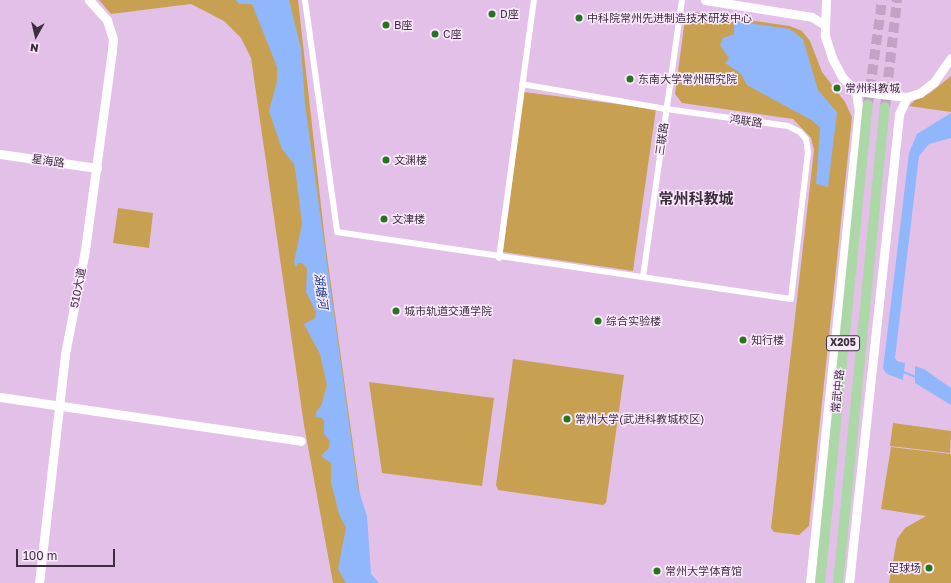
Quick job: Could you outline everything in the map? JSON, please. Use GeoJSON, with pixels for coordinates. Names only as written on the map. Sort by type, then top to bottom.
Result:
{"type":"FeatureCollection","features":[{"type":"Feature","properties":{"kind":"main road","name":"常武中路"},"geometry":{"type":"LineString","coordinates":[[820,583],[868,104]]}},
{"type":"Feature","properties":{"kind":"main road","name":"常武中路"},"geometry":{"type":"LineString","coordinates":[[838,583],[885,107]]}},
{"type":"Feature","properties":{"kind":"street","name":"510大道"},"geometry":{"type":"LineString","coordinates":[[39,583],[65,354],[97,168],[112,39],[107,20],[89,0]]}},
{"type":"Feature","properties":{"kind":"street"},"geometry":{"type":"LineString","coordinates":[[305,0],[337,232],[499,258],[643,278]]}},
{"type":"Feature","properties":{"kind":"street"},"geometry":{"type":"LineString","coordinates":[[499,258],[534,0]]}},
{"type":"Feature","properties":{"kind":"street","name":"三联路"},"geometry":{"type":"LineString","coordinates":[[643,278],[682,0]]}},
{"type":"Feature","properties":{"kind":"street"},"geometry":{"type":"LineString","coordinates":[[705,0],[812,17],[825,25]]}},
{"type":"Feature","properties":{"kind":"street"},"geometry":{"type":"LineString","coordinates":[[810,583],[859,111],[856,91],[842,76],[832,58],[825,36],[826,0]]}},
{"type":"Feature","properties":{"kind":"street"},"geometry":{"type":"LineString","coordinates":[[856,91],[907,97],[920,92],[934,82],[951,61]]}},
{"type":"Feature","properties":{"kind":"street","name":"鸿联路"},"geometry":{"type":"LineString","coordinates":[[522,84],[666,110],[788,126],[800,132],[806,140],[808,153],[791,299],[643,278]]}},
{"type":"Feature","properties":{"kind":"street"},"geometry":{"type":"LineString","coordinates":[[849,583],[899,114],[907,97]]}},
{"type":"Feature","properties":{"kind":"street","name":"星海路"},"geometry":{"type":"LineString","coordinates":[[0,154],[97,168]]}},
{"type":"Feature","properties":{"kind":"street"},"geometry":{"type":"LineString","coordinates":[[0,397],[60,404],[301,441]]}},
{"type":"Feature","properties":{"kind":"shaded area"},"geometry":{"type":"Polygon","coordinates":[[[99,0],[298,0],[325,241],[372,583],[333,583],[304,425],[251,58],[241,38],[224,21],[191,4],[111,14],[99,0]]]}},
{"type":"Feature","properties":{"kind":"shaded area"},"geometry":{"type":"Polygon","coordinates":[[[694,12],[790,26],[802,31],[810,41],[822,72],[845,102],[852,117],[809,526],[799,535],[774,532],[771,528],[814,150],[811,138],[793,119],[682,103],[675,94],[685,19],[694,12]]]}},
{"type":"Feature","properties":{"kind":"shaded area"},"geometry":{"type":"Polygon","coordinates":[[[951,76],[951,112],[909,106],[916,99],[930,93],[951,76]]]}},
{"type":"Feature","properties":{"kind":"shaded area"},"geometry":{"type":"Polygon","coordinates":[[[524,92],[656,109],[633,271],[503,252],[524,92]]]}},
{"type":"Feature","properties":{"kind":"shaded area"},"geometry":{"type":"Polygon","coordinates":[[[118,208],[153,213],[149,248],[113,243],[118,208]]]}},
{"type":"Feature","properties":{"kind":"shaded area"},"geometry":{"type":"Polygon","coordinates":[[[513,359],[624,375],[606,503],[603,505],[498,490],[496,485],[513,359]]]}},
{"type":"Feature","properties":{"kind":"shaded area"},"geometry":{"type":"Polygon","coordinates":[[[369,382],[494,398],[482,486],[382,473],[369,382]]]}},
{"type":"Feature","properties":{"kind":"shaded area"},"geometry":{"type":"Polygon","coordinates":[[[893,423],[951,431],[950,453],[890,446],[893,423]]]}},
{"type":"Feature","properties":{"kind":"shaded area"},"geometry":{"type":"Polygon","coordinates":[[[891,447],[951,454],[951,583],[889,583],[897,539],[905,528],[926,516],[881,509],[891,447]]]}},
{"type":"Feature","properties":{"kind":"water","name":"湖塘河"},"geometry":{"type":"Polygon","coordinates":[[[236,0],[289,0],[301,48],[305,104],[358,488],[367,516],[371,574],[379,583],[346,583],[338,569],[346,527],[340,517],[331,483],[331,463],[321,456],[329,448],[330,441],[324,434],[324,422],[322,418],[316,417],[316,412],[321,406],[327,385],[320,354],[304,324],[315,318],[316,312],[306,292],[307,268],[302,263],[298,263],[296,267],[294,262],[302,224],[296,175],[294,164],[282,149],[269,111],[277,81],[277,67],[252,4],[239,4],[236,0]]]}},
{"type":"Feature","properties":{"kind":"water"},"geometry":{"type":"Polygon","coordinates":[[[734,21],[790,29],[803,39],[818,90],[837,112],[828,187],[816,184],[820,128],[813,121],[747,85],[741,74],[725,63],[729,58],[720,45],[723,38],[734,34],[734,21]]]}},
{"type":"Feature","properties":{"kind":"water"},"geometry":{"type":"Polygon","coordinates":[[[951,113],[951,138],[929,144],[919,156],[895,358],[897,361],[905,363],[903,380],[887,374],[883,369],[909,153],[917,134],[951,113]]]}},
{"type":"Feature","properties":{"kind":"water"},"geometry":{"type":"Polygon","coordinates":[[[915,366],[924,369],[951,388],[951,405],[915,383],[915,366]]]}},
{"type":"Feature","properties":{"kind":"waterway"},"geometry":{"type":"LineString","coordinates":[[903,372],[916,377]]}},
{"type":"Feature","properties":{"kind":"tunnel"},"geometry":{"type":"LineString","coordinates":[[868,104],[882,0]]}},
{"type":"Feature","properties":{"kind":"tunnel"},"geometry":{"type":"LineString","coordinates":[[885,107],[897,0]]}},
{"type":"Feature","properties":{"kind":"place","name":"D座"},"geometry":{"type":"Point","coordinates":[492,14]}},
{"type":"Feature","properties":{"kind":"place","name":"中科院常州先进制造技术研发中心"},"geometry":{"type":"Point","coordinates":[579,18]}},
{"type":"Feature","properties":{"kind":"place","name":"B座"},"geometry":{"type":"Point","coordinates":[386,25]}},
{"type":"Feature","properties":{"kind":"place","name":"C座"},"geometry":{"type":"Point","coordinates":[435,34]}},
{"type":"Feature","properties":{"kind":"place","name":"东南大学常州研究院"},"geometry":{"type":"Point","coordinates":[630,79]}},
{"type":"Feature","properties":{"kind":"place","name":"常州科教城"},"geometry":{"type":"Point","coordinates":[837,88]}},
{"type":"Feature","properties":{"kind":"place","name":"文渊楼"},"geometry":{"type":"Point","coordinates":[386,160]}},
{"type":"Feature","properties":{"kind":"place","name":"文津楼"},"geometry":{"type":"Point","coordinates":[384,219]}},
{"type":"Feature","properties":{"kind":"place","name":"城市轨道交通学院"},"geometry":{"type":"Point","coordinates":[396,311]}},
{"type":"Feature","properties":{"kind":"place","name":"综合实验楼"},"geometry":{"type":"Point","coordinates":[598,321]}},
{"type":"Feature","properties":{"kind":"place","name":"知行楼"},"geometry":{"type":"Point","coordinates":[743,340]}},
{"type":"Feature","properties":{"kind":"place","name":"常州大学(武进科教城校区)"},"geometry":{"type":"Point","coordinates":[567,419]}},
{"type":"Feature","properties":{"kind":"place","name":"足球场"},"geometry":{"type":"Point","coordinates":[929,568]}},
{"type":"Feature","properties":{"kind":"place","name":"常州大学体育馆"},"geometry":{"type":"Point","coordinates":[657,571]}},
{"type":"Feature","properties":{"kind":"district","name":"常州科教城"},"geometry":{"type":"Point","coordinates":[696,199]}}]}
